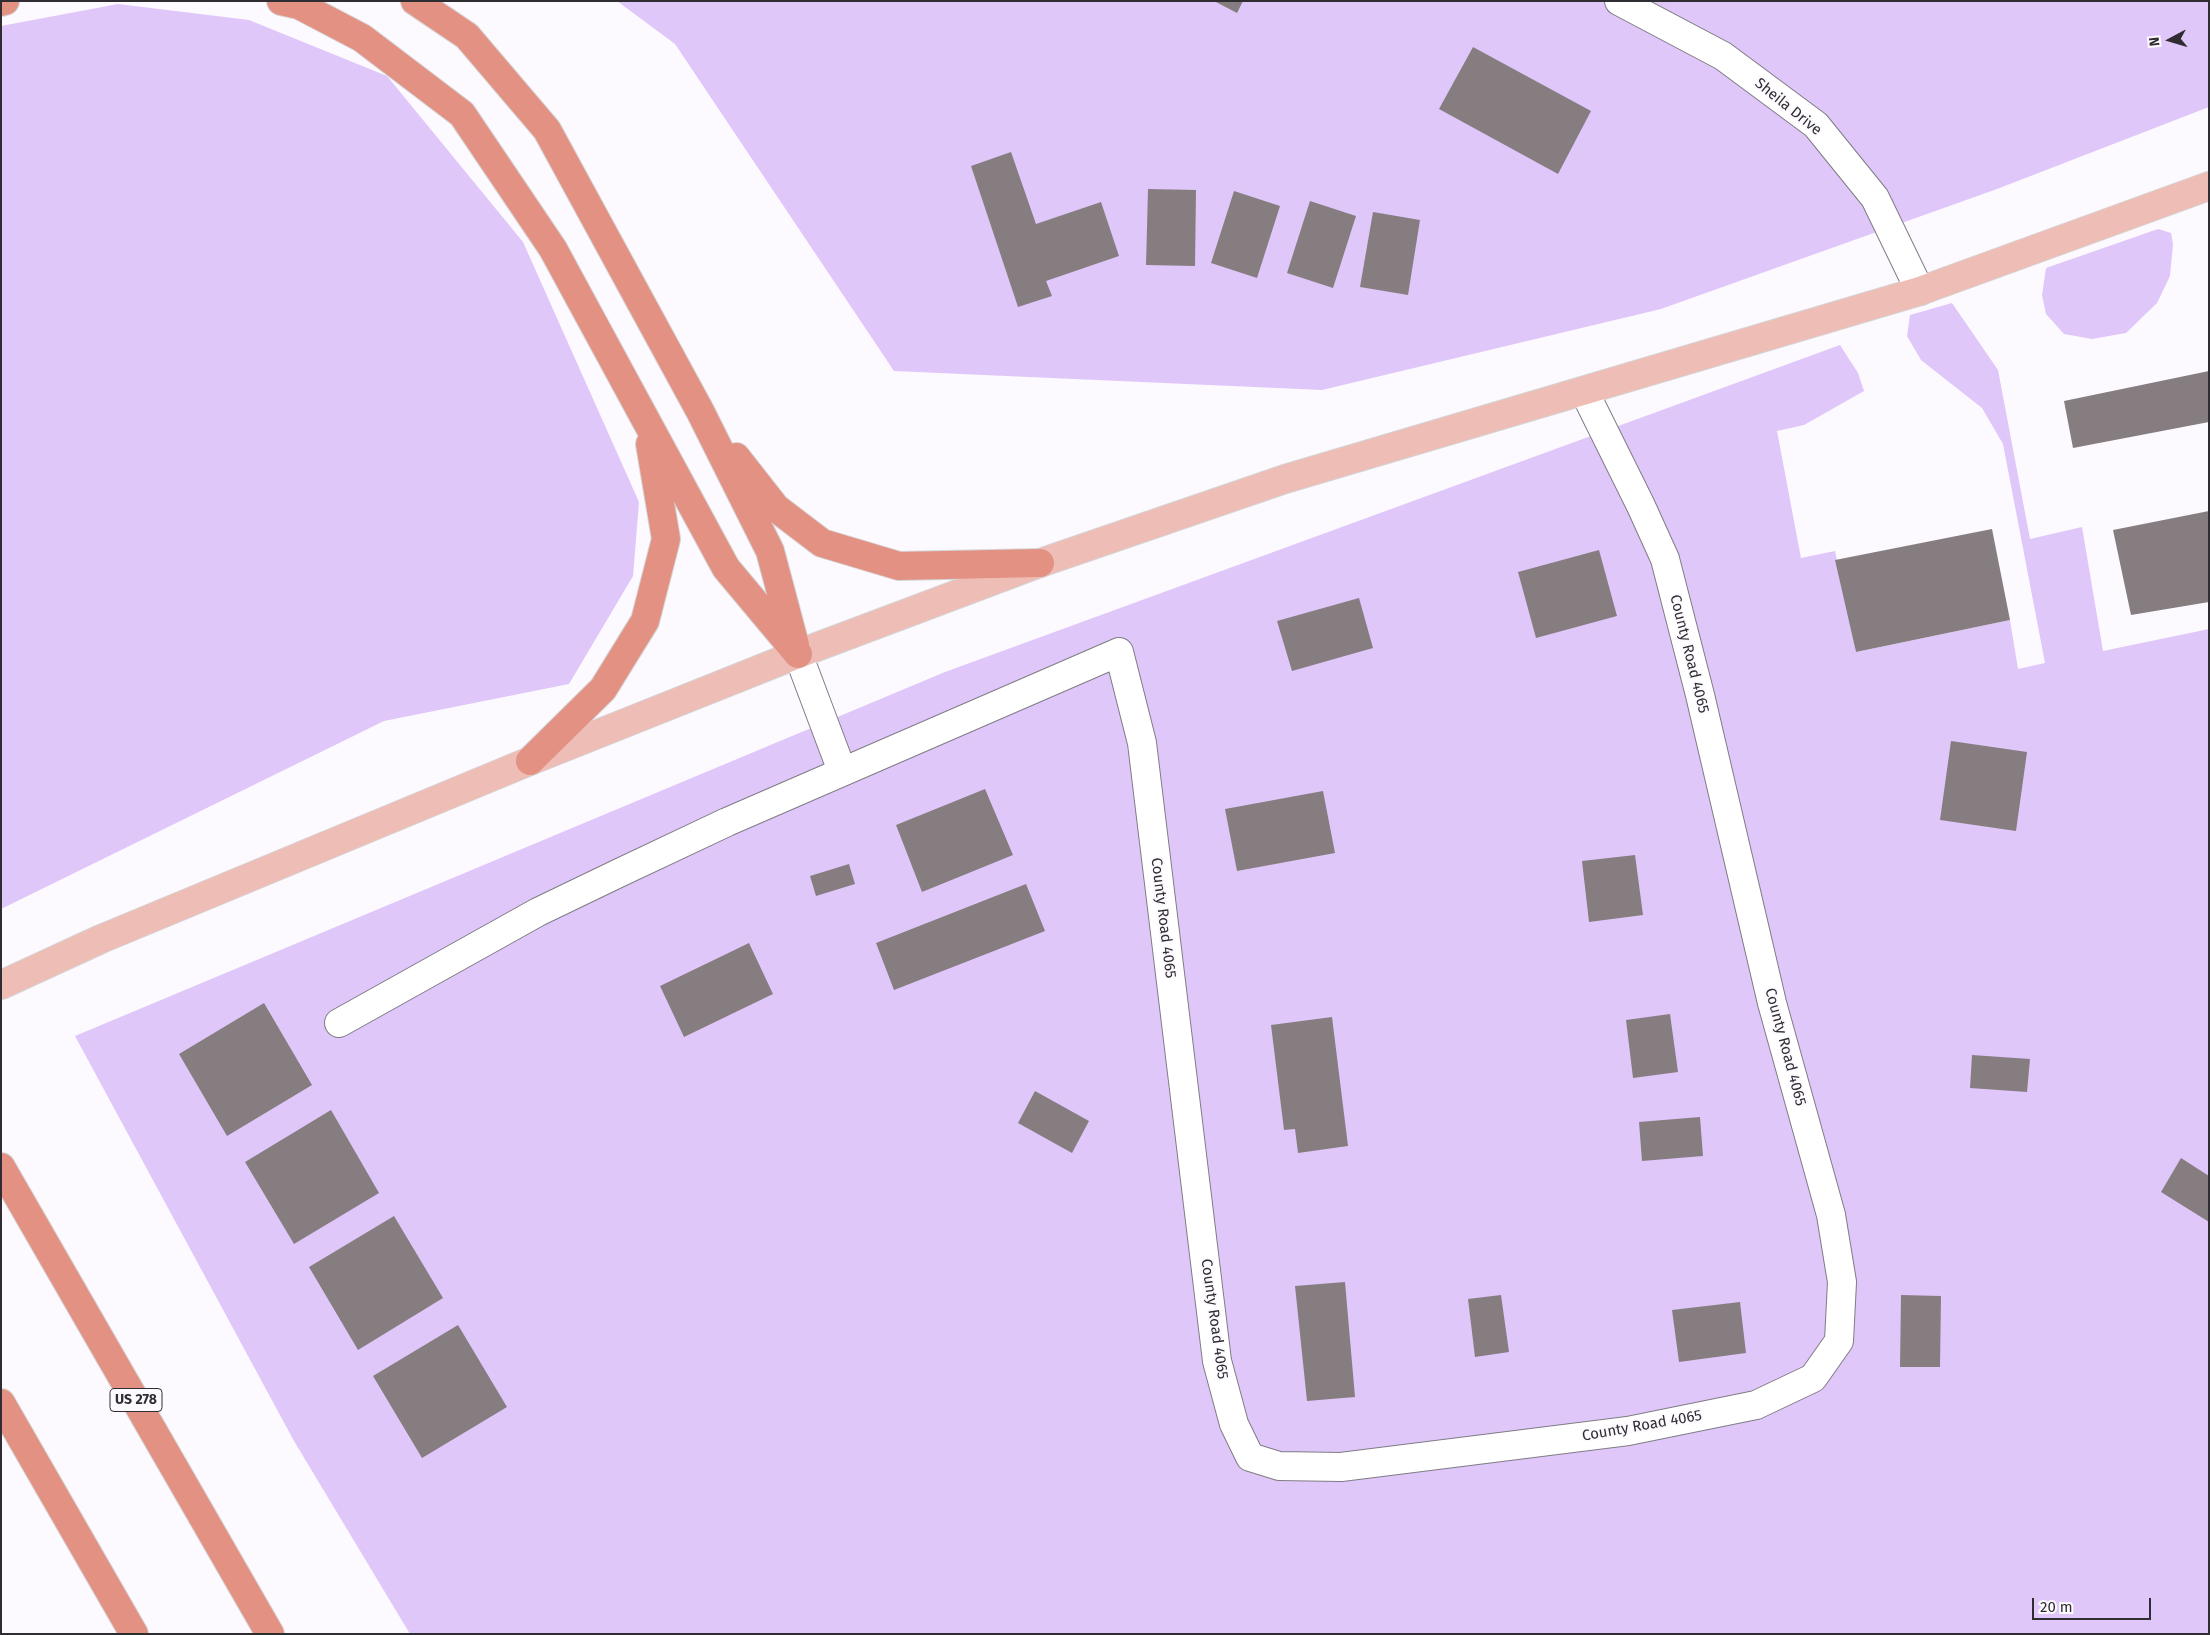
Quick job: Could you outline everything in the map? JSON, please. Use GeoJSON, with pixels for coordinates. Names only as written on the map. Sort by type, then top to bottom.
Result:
{"type":"FeatureCollection","features":[{"type":"Feature","properties":{"kind":"highway"},"geometry":{"type":"LineString","coordinates":[[1,2],[5,1]]}},
{"type":"Feature","properties":{"kind":"highway"},"geometry":{"type":"LineString","coordinates":[[281,1],[299,5],[362,38],[462,114],[553,248],[726,568],[798,654]]}},
{"type":"Feature","properties":{"kind":"highway"},"geometry":{"type":"LineString","coordinates":[[415,1],[467,36],[546,130],[700,411],[770,551],[798,654]]}},
{"type":"Feature","properties":{"kind":"highway"},"geometry":{"type":"LineString","coordinates":[[700,411],[776,508],[822,543],[900,566],[1040,563]]}},
{"type":"Feature","properties":{"kind":"highway"},"geometry":{"type":"LineString","coordinates":[[530,761],[603,689],[645,621],[666,539],[647,423]]}},
{"type":"Feature","properties":{"kind":"highway","name":"US 278"},"geometry":{"type":"LineString","coordinates":[[1,1167],[270,1634]]}},
{"type":"Feature","properties":{"kind":"highway"},"geometry":{"type":"LineString","coordinates":[[1,1403],[134,1634]]}},
{"type":"Feature","properties":{"kind":"main road"},"geometry":{"type":"LineString","coordinates":[[1,985],[101,939],[530,761],[798,654],[1040,563],[1253,489],[1920,291],[2209,186]]}},
{"type":"Feature","properties":{"kind":"street","name":"Sheila Drive"},"geometry":{"type":"LineString","coordinates":[[1619,1],[1723,56],[1816,125],[1875,198],[1920,291]]}},
{"type":"Feature","properties":{"kind":"street","name":"County Road 4065"},"geometry":{"type":"LineString","coordinates":[[842,771],[1119,652],[1142,742],[1217,1361],[1234,1424],[1250,1457],[1279,1466],[1341,1467],[1628,1431],[1756,1404],[1812,1378],[1839,1342],[1842,1282],[1831,1215],[1772,1003],[1700,695],[1665,559],[1642,506],[1584,391]]}},
{"type":"Feature","properties":{"kind":"street"},"geometry":{"type":"LineString","coordinates":[[339,1023],[538,912],[727,822],[842,771],[798,654]]}},
{"type":"Feature","properties":{"kind":"shaded area"},"geometry":{"type":"Polygon","coordinates":[[[617,1],[2209,1],[2209,107],[1997,189],[1661,309],[1322,390],[894,371],[675,44],[617,1]]]}},
{"type":"Feature","properties":{"kind":"shaded area"},"geometry":{"type":"Polygon","coordinates":[[[118,4],[249,20],[387,76],[523,242],[639,502],[633,576],[569,684],[384,721],[1,909],[1,26],[118,4]]]}},
{"type":"Feature","properties":{"kind":"shaded area"},"geometry":{"type":"Polygon","coordinates":[[[2158,229],[2171,233],[2173,244],[2170,276],[2157,303],[2126,333],[2092,339],[2064,334],[2046,314],[2042,295],[2046,268],[2158,229]]]}},
{"type":"Feature","properties":{"kind":"shaded area"},"geometry":{"type":"Polygon","coordinates":[[[1952,303],[1998,370],[2030,539],[2082,527],[2103,651],[2209,629],[2209,1634],[410,1634],[294,1441],[75,1036],[945,672],[1840,345],[1858,373],[1864,391],[1804,425],[1777,431],[1801,558],[1835,551],[1856,652],[2010,620],[2018,669],[2045,663],[2003,444],[1982,408],[1921,360],[1907,336],[1910,315],[1952,303]]]}},
{"type":"Feature","properties":{"kind":"building"},"geometry":{"type":"Polygon","coordinates":[[[1214,1],[1243,1],[1237,13],[1214,1]]]}},
{"type":"Feature","properties":{"kind":"building"},"geometry":{"type":"Polygon","coordinates":[[[1473,47],[1591,111],[1558,174],[1439,109],[1473,47]]]}},
{"type":"Feature","properties":{"kind":"building"},"geometry":{"type":"Polygon","coordinates":[[[1011,152],[1036,224],[1101,202],[1119,256],[1046,281],[1052,296],[1018,307],[971,166],[1011,152]]]}},
{"type":"Feature","properties":{"kind":"building"},"geometry":{"type":"Polygon","coordinates":[[[1148,189],[1196,190],[1195,266],[1146,265],[1148,189]]]}},
{"type":"Feature","properties":{"kind":"building"},"geometry":{"type":"Polygon","coordinates":[[[1234,191],[1280,206],[1257,278],[1211,263],[1234,191]]]}},
{"type":"Feature","properties":{"kind":"building"},"geometry":{"type":"Polygon","coordinates":[[[1310,201],[1356,216],[1333,288],[1287,273],[1310,201]]]}},
{"type":"Feature","properties":{"kind":"building"},"geometry":{"type":"Polygon","coordinates":[[[1373,212],[1420,220],[1408,295],[1360,287],[1373,212]]]}},
{"type":"Feature","properties":{"kind":"building"},"geometry":{"type":"Polygon","coordinates":[[[2209,371],[2209,422],[2073,448],[2064,401],[2209,371]]]}},
{"type":"Feature","properties":{"kind":"building"},"geometry":{"type":"Polygon","coordinates":[[[2209,511],[2209,602],[2131,615],[2113,530],[2209,511]]]}},
{"type":"Feature","properties":{"kind":"building"},"geometry":{"type":"Polygon","coordinates":[[[1992,529],[2010,620],[1856,652],[1835,560],[1992,529]]]}},
{"type":"Feature","properties":{"kind":"building"},"geometry":{"type":"Polygon","coordinates":[[[1599,550],[1617,616],[1536,638],[1518,572],[1599,550]]]}},
{"type":"Feature","properties":{"kind":"building"},"geometry":{"type":"Polygon","coordinates":[[[1359,598],[1373,648],[1292,671],[1277,621],[1359,598]]]}},
{"type":"Feature","properties":{"kind":"building"},"geometry":{"type":"Polygon","coordinates":[[[1951,741],[2027,752],[2016,831],[1940,820],[1951,741]]]}},
{"type":"Feature","properties":{"kind":"building"},"geometry":{"type":"Polygon","coordinates":[[[985,789],[1013,855],[922,892],[896,825],[985,789]]]}},
{"type":"Feature","properties":{"kind":"building"},"geometry":{"type":"Polygon","coordinates":[[[1323,791],[1335,853],[1237,871],[1225,809],[1323,791]]]}},
{"type":"Feature","properties":{"kind":"building"},"geometry":{"type":"Polygon","coordinates":[[[1635,855],[1643,915],[1589,922],[1582,861],[1635,855]]]}},
{"type":"Feature","properties":{"kind":"building"},"geometry":{"type":"Polygon","coordinates":[[[849,864],[855,884],[816,896],[810,876],[849,864]]]}},
{"type":"Feature","properties":{"kind":"building"},"geometry":{"type":"Polygon","coordinates":[[[1026,884],[1045,931],[894,990],[876,943],[1026,884]]]}},
{"type":"Feature","properties":{"kind":"building"},"geometry":{"type":"Polygon","coordinates":[[[749,943],[773,994],[684,1037],[660,986],[749,943]]]}},
{"type":"Feature","properties":{"kind":"building"},"geometry":{"type":"Polygon","coordinates":[[[264,1003],[312,1085],[227,1136],[179,1054],[264,1003]]]}},
{"type":"Feature","properties":{"kind":"building"},"geometry":{"type":"Polygon","coordinates":[[[1670,1014],[1678,1072],[1633,1078],[1626,1020],[1670,1014]]]}},
{"type":"Feature","properties":{"kind":"building"},"geometry":{"type":"Polygon","coordinates":[[[1332,1017],[1348,1146],[1298,1153],[1295,1129],[1284,1130],[1271,1025],[1332,1017]]]}},
{"type":"Feature","properties":{"kind":"building"},"geometry":{"type":"Polygon","coordinates":[[[1972,1055],[2030,1059],[2027,1092],[1970,1088],[1972,1055]]]}},
{"type":"Feature","properties":{"kind":"building"},"geometry":{"type":"Polygon","coordinates":[[[1035,1091],[1089,1121],[1072,1153],[1018,1123],[1035,1091]]]}},
{"type":"Feature","properties":{"kind":"building"},"geometry":{"type":"Polygon","coordinates":[[[331,1110],[379,1193],[294,1244],[245,1162],[331,1110]]]}},
{"type":"Feature","properties":{"kind":"building"},"geometry":{"type":"Polygon","coordinates":[[[1700,1117],[1703,1156],[1642,1161],[1639,1122],[1700,1117]]]}},
{"type":"Feature","properties":{"kind":"building"},"geometry":{"type":"Polygon","coordinates":[[[2181,1158],[2209,1176],[2209,1222],[2161,1192],[2181,1158]]]}},
{"type":"Feature","properties":{"kind":"building"},"geometry":{"type":"Polygon","coordinates":[[[394,1216],[443,1298],[358,1350],[309,1267],[394,1216]]]}},
{"type":"Feature","properties":{"kind":"building"},"geometry":{"type":"Polygon","coordinates":[[[1345,1282],[1355,1397],[1307,1401],[1295,1286],[1345,1282]]]}},
{"type":"Feature","properties":{"kind":"building"},"geometry":{"type":"Polygon","coordinates":[[[1501,1295],[1509,1352],[1475,1357],[1468,1299],[1501,1295]]]}},
{"type":"Feature","properties":{"kind":"building"},"geometry":{"type":"Polygon","coordinates":[[[1901,1295],[1941,1296],[1940,1367],[1900,1367],[1901,1295]]]}},
{"type":"Feature","properties":{"kind":"building"},"geometry":{"type":"Polygon","coordinates":[[[1740,1302],[1746,1353],[1679,1362],[1672,1310],[1740,1302]]]}},
{"type":"Feature","properties":{"kind":"building"},"geometry":{"type":"Polygon","coordinates":[[[458,1325],[507,1407],[422,1458],[373,1376],[458,1325]]]}}]}
